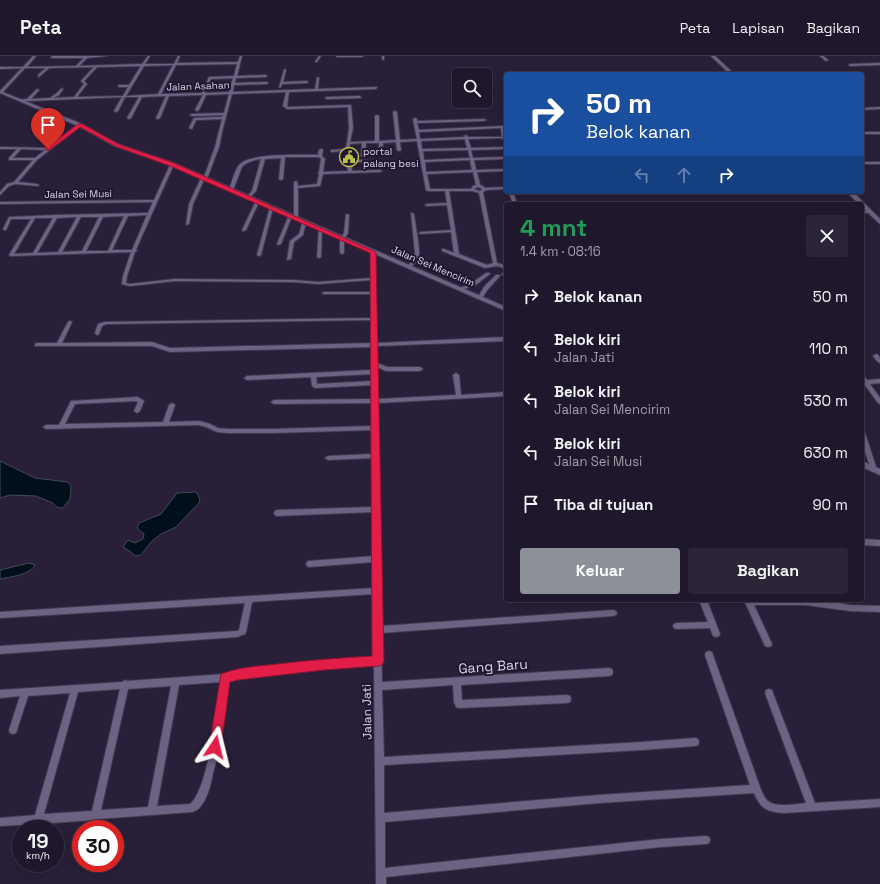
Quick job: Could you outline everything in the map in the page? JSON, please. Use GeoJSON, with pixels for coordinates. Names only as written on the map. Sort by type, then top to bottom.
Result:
{"type":"FeatureCollection","features":[{"type":"Feature","properties":{"kind":"street"},"geometry":{"type":"LineString","coordinates":[[0,92],[35,56]]}},
{"type":"Feature","properties":{"kind":"street"},"geometry":{"type":"LineString","coordinates":[[52,57],[106,56]]}},
{"type":"Feature","properties":{"kind":"street"},"geometry":{"type":"LineString","coordinates":[[116,111],[149,56]]}},
{"type":"Feature","properties":{"kind":"street"},"geometry":{"type":"LineString","coordinates":[[159,95],[179,56]]}},
{"type":"Feature","properties":{"kind":"street"},"geometry":{"type":"LineString","coordinates":[[187,224],[191,204],[213,159],[241,56]]}},
{"type":"Feature","properties":{"kind":"street"},"geometry":{"type":"LineString","coordinates":[[316,61],[320,56]]}},
{"type":"Feature","properties":{"kind":"street"},"geometry":{"type":"LineString","coordinates":[[337,56],[362,56]]}},
{"type":"Feature","properties":{"kind":"street"},"geometry":{"type":"LineString","coordinates":[[713,56],[730,72]]}},
{"type":"Feature","properties":{"kind":"street"},"geometry":{"type":"LineString","coordinates":[[821,56],[827,60]]}},
{"type":"Feature","properties":{"kind":"street"},"geometry":{"type":"LineString","coordinates":[[76,67],[86,57]]}},
{"type":"Feature","properties":{"kind":"street"},"geometry":{"type":"LineString","coordinates":[[120,66],[124,59]]}},
{"type":"Feature","properties":{"kind":"street"},"geometry":{"type":"LineString","coordinates":[[75,98],[86,84],[82,81],[96,66],[99,60]]}},
{"type":"Feature","properties":{"kind":"street"},"geometry":{"type":"LineString","coordinates":[[0,68],[239,63]]}},
{"type":"Feature","properties":{"kind":"street"},"geometry":{"type":"LineString","coordinates":[[850,65],[880,64]]}},
{"type":"Feature","properties":{"kind":"street"},"geometry":{"type":"LineString","coordinates":[[39,76],[48,67]]}},
{"type":"Feature","properties":{"kind":"street"},"geometry":{"type":"LineString","coordinates":[[279,91],[285,70]]}},
{"type":"Feature","properties":{"kind":"street"},"geometry":{"type":"LineString","coordinates":[[197,110],[209,78],[266,76]]}},
{"type":"Feature","properties":{"kind":"street"},"geometry":{"type":"LineString","coordinates":[[316,90],[318,78]]}},
{"type":"Feature","properties":{"kind":"street"},"geometry":{"type":"LineString","coordinates":[[281,83],[307,82]]}},
{"type":"Feature","properties":{"kind":"street"},"geometry":{"type":"LineString","coordinates":[[234,84],[267,83]]}},
{"type":"Feature","properties":{"kind":"street"},"geometry":{"type":"LineString","coordinates":[[119,86],[130,86]]}},
{"type":"Feature","properties":{"kind":"street","name":"Jalan Asahan"},"geometry":{"type":"LineString","coordinates":[[20,100],[376,88]]}},
{"type":"Feature","properties":{"kind":"street"},"geometry":{"type":"LineString","coordinates":[[48,99],[58,94],[62,89]]}},
{"type":"Feature","properties":{"kind":"street"},"geometry":{"type":"LineString","coordinates":[[360,89],[361,103]]}},
{"type":"Feature","properties":{"kind":"street"},"geometry":{"type":"LineString","coordinates":[[28,100],[36,90]]}},
{"type":"Feature","properties":{"kind":"street"},"geometry":{"type":"LineString","coordinates":[[326,106],[327,90]]}},
{"type":"Feature","properties":{"kind":"street"},"geometry":{"type":"LineString","coordinates":[[288,91],[286,107],[350,106],[351,128],[346,156]]}},
{"type":"Feature","properties":{"kind":"street","name":"Jalan Sei Mencirim"},"geometry":{"type":"LineString","coordinates":[[0,92],[80,125],[116,145],[172,164],[504,308]]}},
{"type":"Feature","properties":{"kind":"street"},"geometry":{"type":"LineString","coordinates":[[158,118],[168,95]]}},
{"type":"Feature","properties":{"kind":"street"},"geometry":{"type":"LineString","coordinates":[[129,118],[141,96]]}},
{"type":"Feature","properties":{"kind":"street"},"geometry":{"type":"LineString","coordinates":[[327,98],[360,97]]}},
{"type":"Feature","properties":{"kind":"street"},"geometry":{"type":"LineString","coordinates":[[864,109],[880,108]]}},
{"type":"Feature","properties":{"kind":"street"},"geometry":{"type":"LineString","coordinates":[[395,112],[398,150]]}},
{"type":"Feature","properties":{"kind":"street"},"geometry":{"type":"LineString","coordinates":[[192,115],[225,114]]}},
{"type":"Feature","properties":{"kind":"street"},"geometry":{"type":"LineString","coordinates":[[377,116],[381,150]]}},
{"type":"Feature","properties":{"kind":"street"},"geometry":{"type":"LineString","coordinates":[[191,128],[195,119],[224,118]]}},
{"type":"Feature","properties":{"kind":"street"},"geometry":{"type":"LineString","coordinates":[[484,120],[416,121],[428,190],[447,191],[504,188]]}},
{"type":"Feature","properties":{"kind":"street"},"geometry":{"type":"LineString","coordinates":[[462,121],[478,186],[482,190],[494,264]]}},
{"type":"Feature","properties":{"kind":"street"},"geometry":{"type":"LineString","coordinates":[[15,183],[36,159],[80,125]]}},
{"type":"Feature","properties":{"kind":"street"},"geometry":{"type":"LineString","coordinates":[[417,131],[502,127],[504,133]]}},
{"type":"Feature","properties":{"kind":"street"},"geometry":{"type":"LineString","coordinates":[[864,133],[880,133]]}},
{"type":"Feature","properties":{"kind":"street"},"geometry":{"type":"LineString","coordinates":[[348,143],[466,138],[504,138]]}},
{"type":"Feature","properties":{"kind":"street"},"geometry":{"type":"LineString","coordinates":[[363,156],[364,142]]}},
{"type":"Feature","properties":{"kind":"street"},"geometry":{"type":"LineString","coordinates":[[0,148],[48,149]]}},
{"type":"Feature","properties":{"kind":"street"},"geometry":{"type":"LineString","coordinates":[[20,148],[10,159],[36,159]]}},
{"type":"Feature","properties":{"kind":"street"},"geometry":{"type":"LineString","coordinates":[[422,150],[504,148]]}},
{"type":"Feature","properties":{"kind":"street"},"geometry":{"type":"LineString","coordinates":[[296,187],[318,186],[323,159],[320,156],[321,150]]}},
{"type":"Feature","properties":{"kind":"street"},"geometry":{"type":"LineString","coordinates":[[332,151],[346,150]]}},
{"type":"Feature","properties":{"kind":"street"},"geometry":{"type":"LineString","coordinates":[[231,190],[238,171],[242,165],[250,161],[263,158],[320,156]]}},
{"type":"Feature","properties":{"kind":"street"},"geometry":{"type":"LineString","coordinates":[[281,179],[283,157]]}},
{"type":"Feature","properties":{"kind":"street"},"geometry":{"type":"LineString","coordinates":[[248,198],[254,191],[263,158]]}},
{"type":"Feature","properties":{"kind":"street"},"geometry":{"type":"LineString","coordinates":[[424,161],[504,158]]}},
{"type":"Feature","properties":{"kind":"street"},"geometry":{"type":"LineString","coordinates":[[350,172],[350,161],[366,161]]}},
{"type":"Feature","properties":{"kind":"street"},"geometry":{"type":"LineString","coordinates":[[864,163],[880,163]]}},
{"type":"Feature","properties":{"kind":"street"},"geometry":{"type":"LineString","coordinates":[[172,164],[123,282],[127,285],[175,280],[293,280],[318,282],[373,279]]}},
{"type":"Feature","properties":{"kind":"street"},"geometry":{"type":"LineString","coordinates":[[320,173],[380,171]]}},
{"type":"Feature","properties":{"kind":"street"},"geometry":{"type":"LineString","coordinates":[[425,173],[504,171]]}},
{"type":"Feature","properties":{"kind":"street"},"geometry":{"type":"LineString","coordinates":[[296,182],[296,218]]}},
{"type":"Feature","properties":{"kind":"street"},"geometry":{"type":"LineString","coordinates":[[0,194],[8,185],[15,183],[37,185]]}},
{"type":"Feature","properties":{"kind":"street"},"geometry":{"type":"LineString","coordinates":[[472,190],[474,187],[478,186]]}},
{"type":"Feature","properties":{"kind":"street"},"geometry":{"type":"LineString","coordinates":[[447,191],[457,255]]}},
{"type":"Feature","properties":{"kind":"street"},"geometry":{"type":"LineString","coordinates":[[852,194],[860,202]]}},
{"type":"Feature","properties":{"kind":"street","name":"Jalan Sei Musi"},"geometry":{"type":"LineString","coordinates":[[0,204],[156,201]]}},
{"type":"Feature","properties":{"kind":"street"},"geometry":{"type":"LineString","coordinates":[[244,230],[258,202]]}},
{"type":"Feature","properties":{"kind":"street"},"geometry":{"type":"LineString","coordinates":[[427,205],[449,204]]}},
{"type":"Feature","properties":{"kind":"street"},"geometry":{"type":"LineString","coordinates":[[864,206],[880,222]]}},
{"type":"Feature","properties":{"kind":"street"},"geometry":{"type":"LineString","coordinates":[[259,255],[271,208]]}},
{"type":"Feature","properties":{"kind":"street"},"geometry":{"type":"LineString","coordinates":[[864,212],[869,212]]}},
{"type":"Feature","properties":{"kind":"street"},"geometry":{"type":"LineString","coordinates":[[5,229],[10,218],[150,214]]}},
{"type":"Feature","properties":{"kind":"street"},"geometry":{"type":"LineString","coordinates":[[410,266],[415,260],[417,253],[412,214]]}},
{"type":"Feature","properties":{"kind":"street"},"geometry":{"type":"LineString","coordinates":[[83,253],[102,215]]}},
{"type":"Feature","properties":{"kind":"street"},"geometry":{"type":"LineString","coordinates":[[109,252],[126,215]]}},
{"type":"Feature","properties":{"kind":"street"},"geometry":{"type":"LineString","coordinates":[[342,253],[342,239],[346,233],[347,215]]}},
{"type":"Feature","properties":{"kind":"street"},"geometry":{"type":"LineString","coordinates":[[34,255],[56,216]]}},
{"type":"Feature","properties":{"kind":"street"},"geometry":{"type":"LineString","coordinates":[[59,254],[80,216]]}},
{"type":"Feature","properties":{"kind":"street"},"geometry":{"type":"LineString","coordinates":[[279,244],[290,216]]}},
{"type":"Feature","properties":{"kind":"street"},"geometry":{"type":"LineString","coordinates":[[34,217],[10,254],[13,256],[135,251]]}},
{"type":"Feature","properties":{"kind":"street"},"geometry":{"type":"LineString","coordinates":[[289,259],[292,241],[301,235],[304,222]]}},
{"type":"Feature","properties":{"kind":"street"},"geometry":{"type":"LineString","coordinates":[[319,257],[320,229]]}},
{"type":"Feature","properties":{"kind":"street"},"geometry":{"type":"LineString","coordinates":[[421,233],[453,231]]}},
{"type":"Feature","properties":{"kind":"street"},"geometry":{"type":"LineString","coordinates":[[444,250],[487,267],[494,264],[501,265],[504,269]]}},
{"type":"Feature","properties":{"kind":"street","name":"Jalan Jati"},"geometry":{"type":"LineString","coordinates":[[373,252],[381,884]]}},
{"type":"Feature","properties":{"kind":"street"},"geometry":{"type":"LineString","coordinates":[[487,267],[486,271],[488,274]]}},
{"type":"Feature","properties":{"kind":"street"},"geometry":{"type":"LineString","coordinates":[[480,297],[486,288],[498,276],[504,273]]}},
{"type":"Feature","properties":{"kind":"street"},"geometry":{"type":"LineString","coordinates":[[460,289],[475,283],[488,274],[498,276]]}},
{"type":"Feature","properties":{"kind":"street"},"geometry":{"type":"LineString","coordinates":[[475,283],[486,288]]}},
{"type":"Feature","properties":{"kind":"street"},"geometry":{"type":"LineString","coordinates":[[324,293],[373,293]]}},
{"type":"Feature","properties":{"kind":"street"},"geometry":{"type":"LineString","coordinates":[[97,333],[100,325],[106,323],[374,319]]}},
{"type":"Feature","properties":{"kind":"street"},"geometry":{"type":"LineString","coordinates":[[59,345],[70,322]]}},
{"type":"Feature","properties":{"kind":"street"},"geometry":{"type":"LineString","coordinates":[[36,345],[152,344],[170,350],[178,350],[374,345],[504,339]]}},
{"type":"Feature","properties":{"kind":"street"},"geometry":{"type":"LineString","coordinates":[[374,364],[386,368],[420,369]]}},
{"type":"Feature","properties":{"kind":"street"},"geometry":{"type":"LineString","coordinates":[[247,378],[374,372]]}},
{"type":"Feature","properties":{"kind":"street"},"geometry":{"type":"LineString","coordinates":[[314,375],[315,386],[374,383]]}},
{"type":"Feature","properties":{"kind":"street"},"geometry":{"type":"LineString","coordinates":[[456,376],[459,396]]}},
{"type":"Feature","properties":{"kind":"street"},"geometry":{"type":"LineString","coordinates":[[864,380],[880,381]]}},
{"type":"Feature","properties":{"kind":"street"},"geometry":{"type":"LineString","coordinates":[[864,380],[880,402]]}},
{"type":"Feature","properties":{"kind":"street"},"geometry":{"type":"LineString","coordinates":[[274,402],[375,401],[504,394]]}},
{"type":"Feature","properties":{"kind":"street"},"geometry":{"type":"LineString","coordinates":[[60,426],[73,402],[137,399],[141,401],[137,411]]}},
{"type":"Feature","properties":{"kind":"street"},"geometry":{"type":"LineString","coordinates":[[165,424],[172,405]]}},
{"type":"Feature","properties":{"kind":"street"},"geometry":{"type":"LineString","coordinates":[[46,427],[199,423],[208,425],[217,430],[228,431],[375,428]]}},
{"type":"Feature","properties":{"kind":"street"},"geometry":{"type":"LineString","coordinates":[[864,438],[877,471]]}},
{"type":"Feature","properties":{"kind":"street"},"geometry":{"type":"LineString","coordinates":[[328,458],[375,456]]}},
{"type":"Feature","properties":{"kind":"street"},"geometry":{"type":"LineString","coordinates":[[864,465],[877,471]]}},
{"type":"Feature","properties":{"kind":"street"},"geometry":{"type":"LineString","coordinates":[[277,513],[376,509]]}},
{"type":"Feature","properties":{"kind":"street"},"geometry":{"type":"LineString","coordinates":[[864,542],[880,543]]}},
{"type":"Feature","properties":{"kind":"street"},"geometry":{"type":"LineString","coordinates":[[309,564],[378,559]]}},
{"type":"Feature","properties":{"kind":"street"},"geometry":{"type":"LineString","coordinates":[[0,615],[378,591]]}},
{"type":"Feature","properties":{"kind":"street"},"geometry":{"type":"LineString","coordinates":[[0,650],[237,634],[242,632],[249,600]]}},
{"type":"Feature","properties":{"kind":"street"},"geometry":{"type":"LineString","coordinates":[[703,602],[716,634]]}},
{"type":"Feature","properties":{"kind":"street"},"geometry":{"type":"LineString","coordinates":[[750,602],[768,644]]}},
{"type":"Feature","properties":{"kind":"street"},"geometry":{"type":"LineString","coordinates":[[764,602],[826,604],[839,607],[880,609]]}},
{"type":"Feature","properties":{"kind":"street"},"geometry":{"type":"LineString","coordinates":[[378,630],[613,613]]}},
{"type":"Feature","properties":{"kind":"street"},"geometry":{"type":"LineString","coordinates":[[677,626],[712,625]]}},
{"type":"Feature","properties":{"kind":"street"},"geometry":{"type":"LineString","coordinates":[[709,655],[762,804],[770,808],[784,809],[880,803]]}},
{"type":"Feature","properties":{"kind":"street"},"geometry":{"type":"LineString","coordinates":[[0,694],[225,678],[238,674],[324,664],[378,661]]}},
{"type":"Feature","properties":{"kind":"street","name":"Gang Baru"},"geometry":{"type":"LineString","coordinates":[[378,686],[610,672]]}},
{"type":"Feature","properties":{"kind":"street"},"geometry":{"type":"LineString","coordinates":[[75,689],[38,820],[192,808],[198,804],[204,791],[213,760],[224,695],[225,678]]}},
{"type":"Feature","properties":{"kind":"street"},"geometry":{"type":"LineString","coordinates":[[152,811],[176,681]]}},
{"type":"Feature","properties":{"kind":"street"},"geometry":{"type":"LineString","coordinates":[[457,682],[459,704],[567,699]]}},
{"type":"Feature","properties":{"kind":"street"},"geometry":{"type":"LineString","coordinates":[[94,816],[125,684]]}},
{"type":"Feature","properties":{"kind":"street"},"geometry":{"type":"LineString","coordinates":[[13,730],[25,693]]}},
{"type":"Feature","properties":{"kind":"street"},"geometry":{"type":"LineString","coordinates":[[769,693],[812,807]]}},
{"type":"Feature","properties":{"kind":"street"},"geometry":{"type":"LineString","coordinates":[[379,761],[695,742]]}},
{"type":"Feature","properties":{"kind":"street"},"geometry":{"type":"LineString","coordinates":[[380,818],[598,799],[756,789]]}},
{"type":"Feature","properties":{"kind":"street"},"geometry":{"type":"LineString","coordinates":[[0,822],[12,821]]}},
{"type":"Feature","properties":{"kind":"street"},"geometry":{"type":"LineString","coordinates":[[381,873],[661,843],[706,840]]}},
{"type":"Feature","properties":{"kind":"water"},"geometry":{"type":"Polygon","coordinates":[[[0,461],[35,478],[68,482],[71,487],[70,499],[63,508],[59,508],[53,503],[36,496],[10,495],[0,498],[0,461]]]}},
{"type":"Feature","properties":{"kind":"water"},"geometry":{"type":"Polygon","coordinates":[[[195,492],[200,499],[199,503],[176,527],[161,534],[151,542],[141,555],[135,556],[123,547],[128,540],[135,543],[143,539],[144,534],[137,528],[139,523],[161,514],[177,493],[195,492]]]}},
{"type":"Feature","properties":{"kind":"water"},"geometry":{"type":"Polygon","coordinates":[[[29,563],[35,565],[29,571],[0,579],[0,570],[29,563]]]}},
{"type":"Feature","properties":{"kind":"place","name":"portal palang besi"},"geometry":{"type":"Point","coordinates":[349,157]}},
{"type":"Feature","properties":{"kind":"route"},"geometry":{"type":"LineString","coordinates":[[48,149],[80,125],[116,145],[172,164],[373,252],[376,445],[375,474],[378,559],[378,661],[324,664],[238,674],[225,678],[224,695],[215,747]]}}]}
